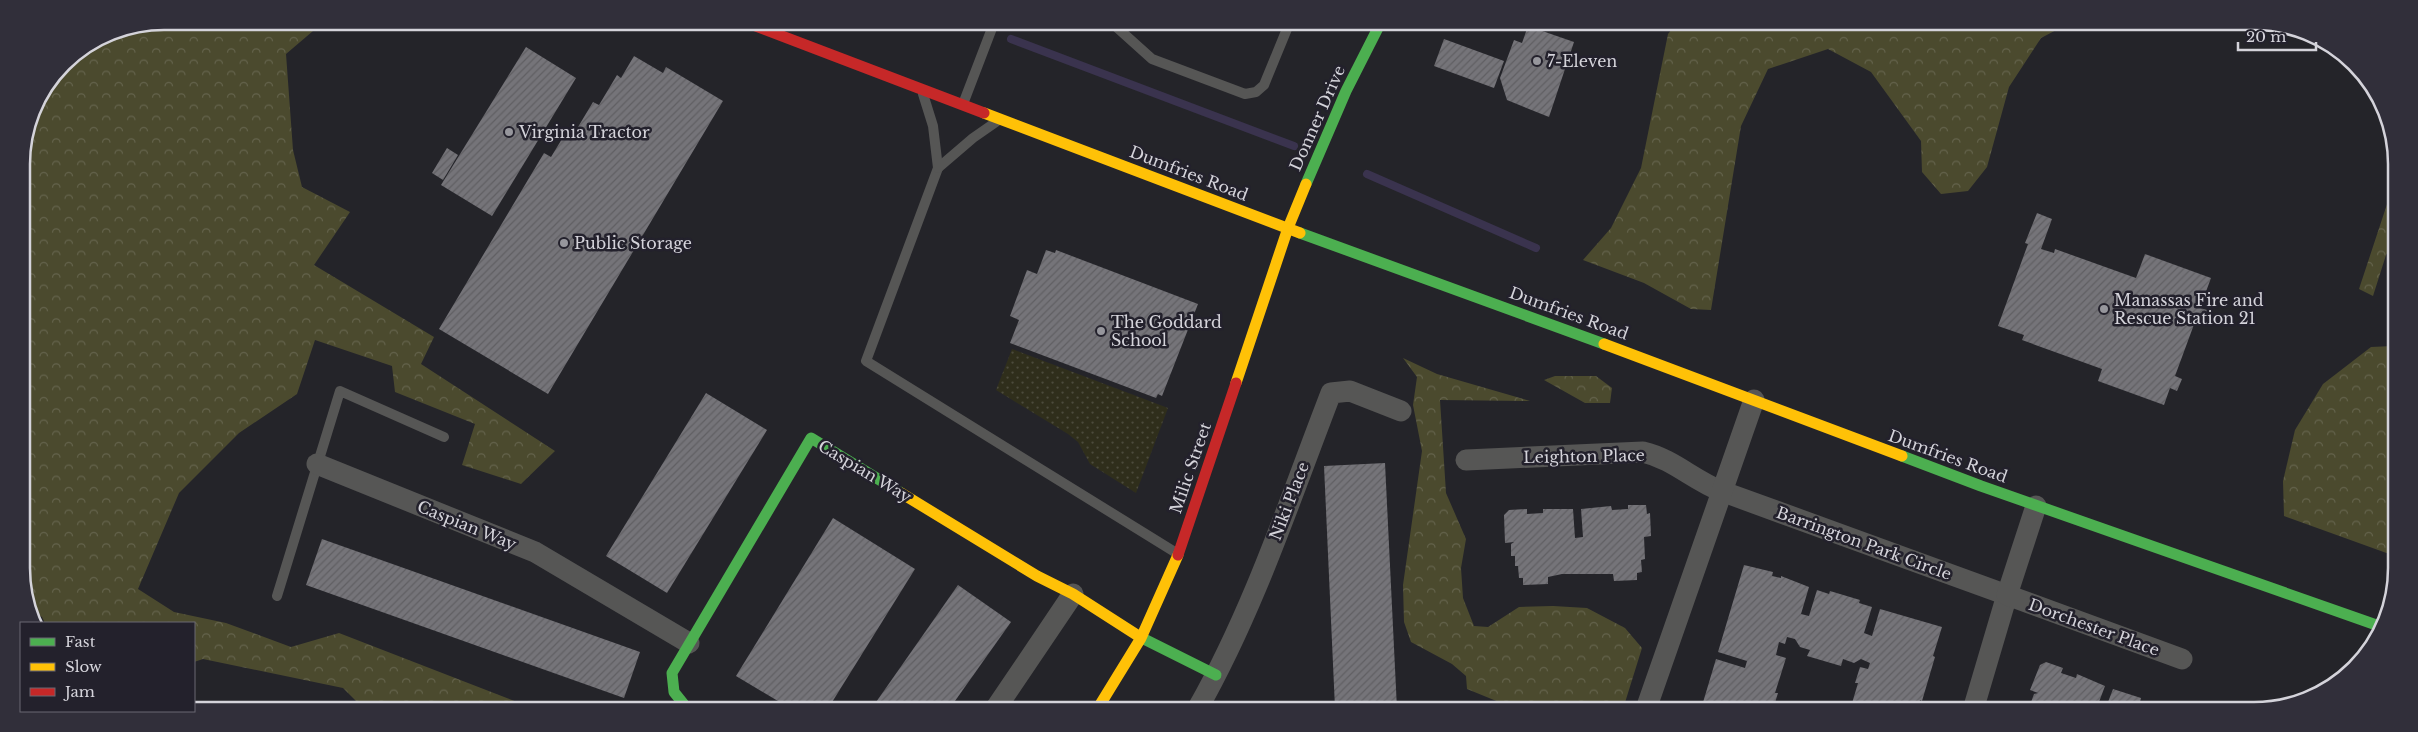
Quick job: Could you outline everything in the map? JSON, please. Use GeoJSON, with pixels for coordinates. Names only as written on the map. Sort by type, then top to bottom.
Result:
{"type":"FeatureCollection","features":[{"type":"Feature","properties":{"kind":"main road","name":"Dumfries Road"},"geometry":{"type":"LineString","coordinates":[[767,30],[1288,228],[1344,246],[2036,506],[2375,625]]}},
{"type":"Feature","properties":{"kind":"main road","name":"Donner Drive"},"geometry":{"type":"LineString","coordinates":[[1288,228],[1348,85],[1377,30]]}},
{"type":"Feature","properties":{"kind":"main road","name":"Milic Street"},"geometry":{"type":"LineString","coordinates":[[1102,702],[1141,638],[1178,554],[1288,228]]}},
{"type":"Feature","properties":{"kind":"main road","name":"Caspian Way"},"geometry":{"type":"LineString","coordinates":[[682,702],[674,692],[672,672],[811,438],[1037,576],[1073,594],[1141,638]]}},
{"type":"Feature","properties":{"kind":"main road"},"geometry":{"type":"LineString","coordinates":[[1141,638],[1216,675]]}},
{"type":"Feature","properties":{"kind":"street","name":"Niki Place"},"geometry":{"type":"LineString","coordinates":[[1201,702],[1245,614],[1331,393],[1350,391],[1401,411]]}},
{"type":"Feature","properties":{"kind":"street"},"geometry":{"type":"LineString","coordinates":[[1648,702],[1754,400]]}},
{"type":"Feature","properties":{"kind":"street","name":"Leighton Place"},"geometry":{"type":"LineString","coordinates":[[1466,460],[1643,452],[1672,462],[1702,484],[1721,492]]}},
{"type":"Feature","properties":{"kind":"street","name":"Caspian Way"},"geometry":{"type":"LineString","coordinates":[[317,464],[535,552],[689,643]]}},
{"type":"Feature","properties":{"kind":"street","name":"Barrington Park Circle"},"geometry":{"type":"LineString","coordinates":[[1721,492],[2007,595]]}},
{"type":"Feature","properties":{"kind":"street"},"geometry":{"type":"LineString","coordinates":[[1975,702],[2036,506]]}},
{"type":"Feature","properties":{"kind":"street"},"geometry":{"type":"LineString","coordinates":[[1000,702],[1073,594]]}},
{"type":"Feature","properties":{"kind":"street","name":"Dorchester Place"},"geometry":{"type":"LineString","coordinates":[[2007,595],[2182,658]]}},
{"type":"Feature","properties":{"kind":"lane"},"geometry":{"type":"LineString","coordinates":[[963,104],[991,30]]}},
{"type":"Feature","properties":{"kind":"lane"},"geometry":{"type":"LineString","coordinates":[[1120,30],[1152,59],[1245,94],[1256,92],[1264,85],[1287,30]]}},
{"type":"Feature","properties":{"kind":"lane"},"geometry":{"type":"LineString","coordinates":[[920,87],[933,126],[938,168],[866,361],[1178,554]]}},
{"type":"Feature","properties":{"kind":"lane"},"geometry":{"type":"LineString","coordinates":[[938,168],[978,134],[1002,118]]}},
{"type":"Feature","properties":{"kind":"lane"},"geometry":{"type":"LineString","coordinates":[[277,596],[340,391],[444,437]]}},
{"type":"Feature","properties":{"kind":"green space"},"geometry":{"type":"Polygon","coordinates":[[[164,30],[314,30],[286,54],[293,150],[302,187],[350,212],[314,265],[434,337],[421,364],[555,451],[521,484],[462,465],[475,424],[395,392],[392,366],[315,340],[297,394],[239,433],[179,493],[138,589],[174,612],[226,623],[291,647],[339,633],[517,702],[357,702],[343,688],[203,659],[195,662],[195,622],[44,622],[37,611],[30,576],[30,156],[40,113],[48,97],[69,69],[97,48],[121,37],[147,31],[164,30]]]}},
{"type":"Feature","properties":{"kind":"green space"},"geometry":{"type":"Polygon","coordinates":[[[1671,30],[2056,30],[2041,38],[2009,87],[1987,167],[1968,191],[1941,194],[1922,172],[1921,141],[1871,72],[1828,49],[1768,69],[1741,126],[1711,310],[1691,309],[1644,283],[1583,260],[1611,228],[1641,168],[1668,34],[1671,30]]]}},
{"type":"Feature","properties":{"kind":"green space"},"geometry":{"type":"Polygon","coordinates":[[[2388,201],[2388,252],[2373,296],[2359,289],[2388,201]]]}},
{"type":"Feature","properties":{"kind":"green space"},"geometry":{"type":"Polygon","coordinates":[[[2388,346],[2388,554],[2284,516],[2283,481],[2295,430],[2323,384],[2371,347],[2388,346]]]}},
{"type":"Feature","properties":{"kind":"green space"},"geometry":{"type":"Polygon","coordinates":[[[1403,358],[1437,374],[1530,401],[1440,400],[1446,493],[1466,539],[1461,568],[1463,598],[1474,626],[1488,627],[1519,607],[1587,608],[1625,628],[1642,648],[1625,702],[1499,702],[1467,689],[1466,676],[1452,664],[1411,642],[1404,622],[1403,585],[1422,451],[1413,405],[1417,377],[1403,358]]]}},
{"type":"Feature","properties":{"kind":"green space"},"geometry":{"type":"Polygon","coordinates":[[[1555,376],[1596,376],[1612,388],[1610,403],[1585,403],[1544,380],[1555,376]]]}},
{"type":"Feature","properties":{"kind":"shaded area"},"geometry":{"type":"Polygon","coordinates":[[[1012,349],[1168,408],[1136,493],[1090,464],[1078,442],[1068,434],[996,390],[1012,349]]]}},
{"type":"Feature","properties":{"kind":"building","name":"7-Eleven"},"geometry":{"type":"Polygon","coordinates":[[[1527,30],[1540,30],[1574,42],[1549,117],[1507,100],[1500,78],[1514,40],[1522,43],[1527,30]]]}},
{"type":"Feature","properties":{"kind":"building","name":"7-Eleven"},"geometry":{"type":"Polygon","coordinates":[[[1444,39],[1504,61],[1494,88],[1434,66],[1444,39]]]}},
{"type":"Feature","properties":{"kind":"building","name":"Virginia Tractor"},"geometry":{"type":"Polygon","coordinates":[[[526,47],[576,78],[492,216],[441,185],[526,47]]]}},
{"type":"Feature","properties":{"kind":"building","name":"Public Storage"},"geometry":{"type":"Polygon","coordinates":[[[634,56],[663,73],[666,67],[723,101],[548,394],[439,329],[544,153],[551,157],[568,129],[575,132],[593,102],[599,105],[617,75],[621,78],[634,56]]]}},
{"type":"Feature","properties":{"kind":"building"},"geometry":{"type":"Polygon","coordinates":[[[447,148],[458,155],[443,180],[432,173],[447,148]]]}},
{"type":"Feature","properties":{"kind":"building","name":"Manassas Fire and Rescue Station 21"},"geometry":{"type":"Polygon","coordinates":[[[2037,213],[2052,219],[2041,249],[2054,253],[2055,249],[2136,278],[2145,254],[2211,278],[2200,308],[2207,310],[2203,322],[2196,319],[2175,376],[2182,379],[2177,391],[2170,388],[2164,405],[2098,381],[2102,369],[2022,340],[2024,335],[1998,326],[2028,244],[2025,243],[2037,213]]]}},
{"type":"Feature","properties":{"kind":"building","name":"The Goddard School"},"geometry":{"type":"Polygon","coordinates":[[[1046,250],[1055,253],[1056,250],[1198,304],[1162,396],[1158,394],[1156,398],[1010,343],[1019,320],[1010,316],[1027,270],[1037,274],[1046,250]]]}},
{"type":"Feature","properties":{"kind":"building"},"geometry":{"type":"Polygon","coordinates":[[[706,393],[767,430],[667,593],[606,556],[706,393]]]}},
{"type":"Feature","properties":{"kind":"building"},"geometry":{"type":"Polygon","coordinates":[[[1385,463],[1397,702],[1335,702],[1324,466],[1385,463]]]}},
{"type":"Feature","properties":{"kind":"building"},"geometry":{"type":"Polygon","coordinates":[[[1628,505],[1646,505],[1647,514],[1650,513],[1651,536],[1644,537],[1645,559],[1641,560],[1642,572],[1637,573],[1637,580],[1614,581],[1613,574],[1562,574],[1548,577],[1548,584],[1523,585],[1523,578],[1519,578],[1518,566],[1515,566],[1515,556],[1511,556],[1511,544],[1514,542],[1505,543],[1504,515],[1509,510],[1527,509],[1527,514],[1543,513],[1543,509],[1573,509],[1575,538],[1583,537],[1581,509],[1611,506],[1612,510],[1628,509],[1628,505]]]}},
{"type":"Feature","properties":{"kind":"building"},"geometry":{"type":"Polygon","coordinates":[[[833,518],[915,569],[832,702],[780,702],[736,676],[833,518]]]}},
{"type":"Feature","properties":{"kind":"building"},"geometry":{"type":"Polygon","coordinates":[[[322,539],[640,652],[624,698],[306,585],[322,539]]]}},
{"type":"Feature","properties":{"kind":"building"},"geometry":{"type":"Polygon","coordinates":[[[1744,565],[1773,572],[1772,576],[1781,578],[1781,576],[1809,587],[1801,614],[1809,616],[1817,590],[1829,594],[1830,591],[1860,600],[1859,603],[1872,607],[1864,633],[1872,636],[1880,609],[1942,627],[1922,701],[1920,700],[1919,702],[1852,702],[1860,667],[1868,669],[1870,663],[1861,659],[1854,663],[1843,659],[1841,666],[1807,656],[1810,650],[1800,647],[1795,639],[1787,637],[1785,644],[1779,642],[1776,655],[1786,658],[1775,693],[1778,693],[1775,702],[1703,702],[1716,659],[1745,668],[1747,661],[1718,652],[1744,565]]]}},
{"type":"Feature","properties":{"kind":"building"},"geometry":{"type":"Polygon","coordinates":[[[958,585],[1011,622],[954,702],[876,702],[958,585]]]}},
{"type":"Feature","properties":{"kind":"building"},"geometry":{"type":"Polygon","coordinates":[[[2046,662],[2063,668],[2061,673],[2076,678],[2077,674],[2105,686],[2099,702],[2031,702],[2034,694],[2038,693],[2030,690],[2040,665],[2046,662]]]}},
{"type":"Feature","properties":{"kind":"building"},"geometry":{"type":"Polygon","coordinates":[[[2113,689],[2141,698],[2140,702],[2108,702],[2113,689]]]}},
{"type":"Feature","properties":{"kind":"waterway"},"geometry":{"type":"LineString","coordinates":[[1011,39],[1294,146]]}},
{"type":"Feature","properties":{"kind":"waterway"},"geometry":{"type":"LineString","coordinates":[[1367,174],[1536,248]]}},
{"type":"Feature","properties":{"kind":"traffic: fast"},"geometry":{"type":"LineString","coordinates":[[1306,184],[1346,91],[1377,30]]}},
{"type":"Feature","properties":{"kind":"traffic: fast"},"geometry":{"type":"LineString","coordinates":[[1300,233],[1604,344]]}},
{"type":"Feature","properties":{"kind":"traffic: fast"},"geometry":{"type":"LineString","coordinates":[[682,702],[674,692],[672,673],[811,438],[901,493]]}},
{"type":"Feature","properties":{"kind":"traffic: fast"},"geometry":{"type":"LineString","coordinates":[[1902,456],[1981,486],[2375,625]]}},
{"type":"Feature","properties":{"kind":"traffic: fast"},"geometry":{"type":"LineString","coordinates":[[1140,637],[1216,675]]}},
{"type":"Feature","properties":{"kind":"traffic: slow"},"geometry":{"type":"LineString","coordinates":[[984,113],[1300,233]]}},
{"type":"Feature","properties":{"kind":"traffic: slow"},"geometry":{"type":"LineString","coordinates":[[1236,383],[1288,228],[1306,184]]}},
{"type":"Feature","properties":{"kind":"traffic: slow"},"geometry":{"type":"LineString","coordinates":[[1604,344],[1902,456]]}},
{"type":"Feature","properties":{"kind":"traffic: slow"},"geometry":{"type":"LineString","coordinates":[[901,493],[1037,576],[1073,594],[1140,637]]}},
{"type":"Feature","properties":{"kind":"traffic: slow"},"geometry":{"type":"LineString","coordinates":[[1102,702],[1141,638],[1178,555]]}},
{"type":"Feature","properties":{"kind":"traffic: jam"},"geometry":{"type":"LineString","coordinates":[[766,30],[984,113]]}},
{"type":"Feature","properties":{"kind":"traffic: jam"},"geometry":{"type":"LineString","coordinates":[[1178,555],[1236,383]]}},
{"type":"Feature","properties":{"kind":"place","name":"7-Eleven"},"geometry":{"type":"Point","coordinates":[1537,61]}},
{"type":"Feature","properties":{"kind":"place","name":"Virginia Tractor"},"geometry":{"type":"Point","coordinates":[509,132]}},
{"type":"Feature","properties":{"kind":"place","name":"Public Storage"},"geometry":{"type":"Point","coordinates":[564,243]}},
{"type":"Feature","properties":{"kind":"place","name":"Manassas Fire and Rescue Station 21"},"geometry":{"type":"Point","coordinates":[2104,309]}},
{"type":"Feature","properties":{"kind":"place","name":"The Goddard School"},"geometry":{"type":"Point","coordinates":[1101,331]}}]}
